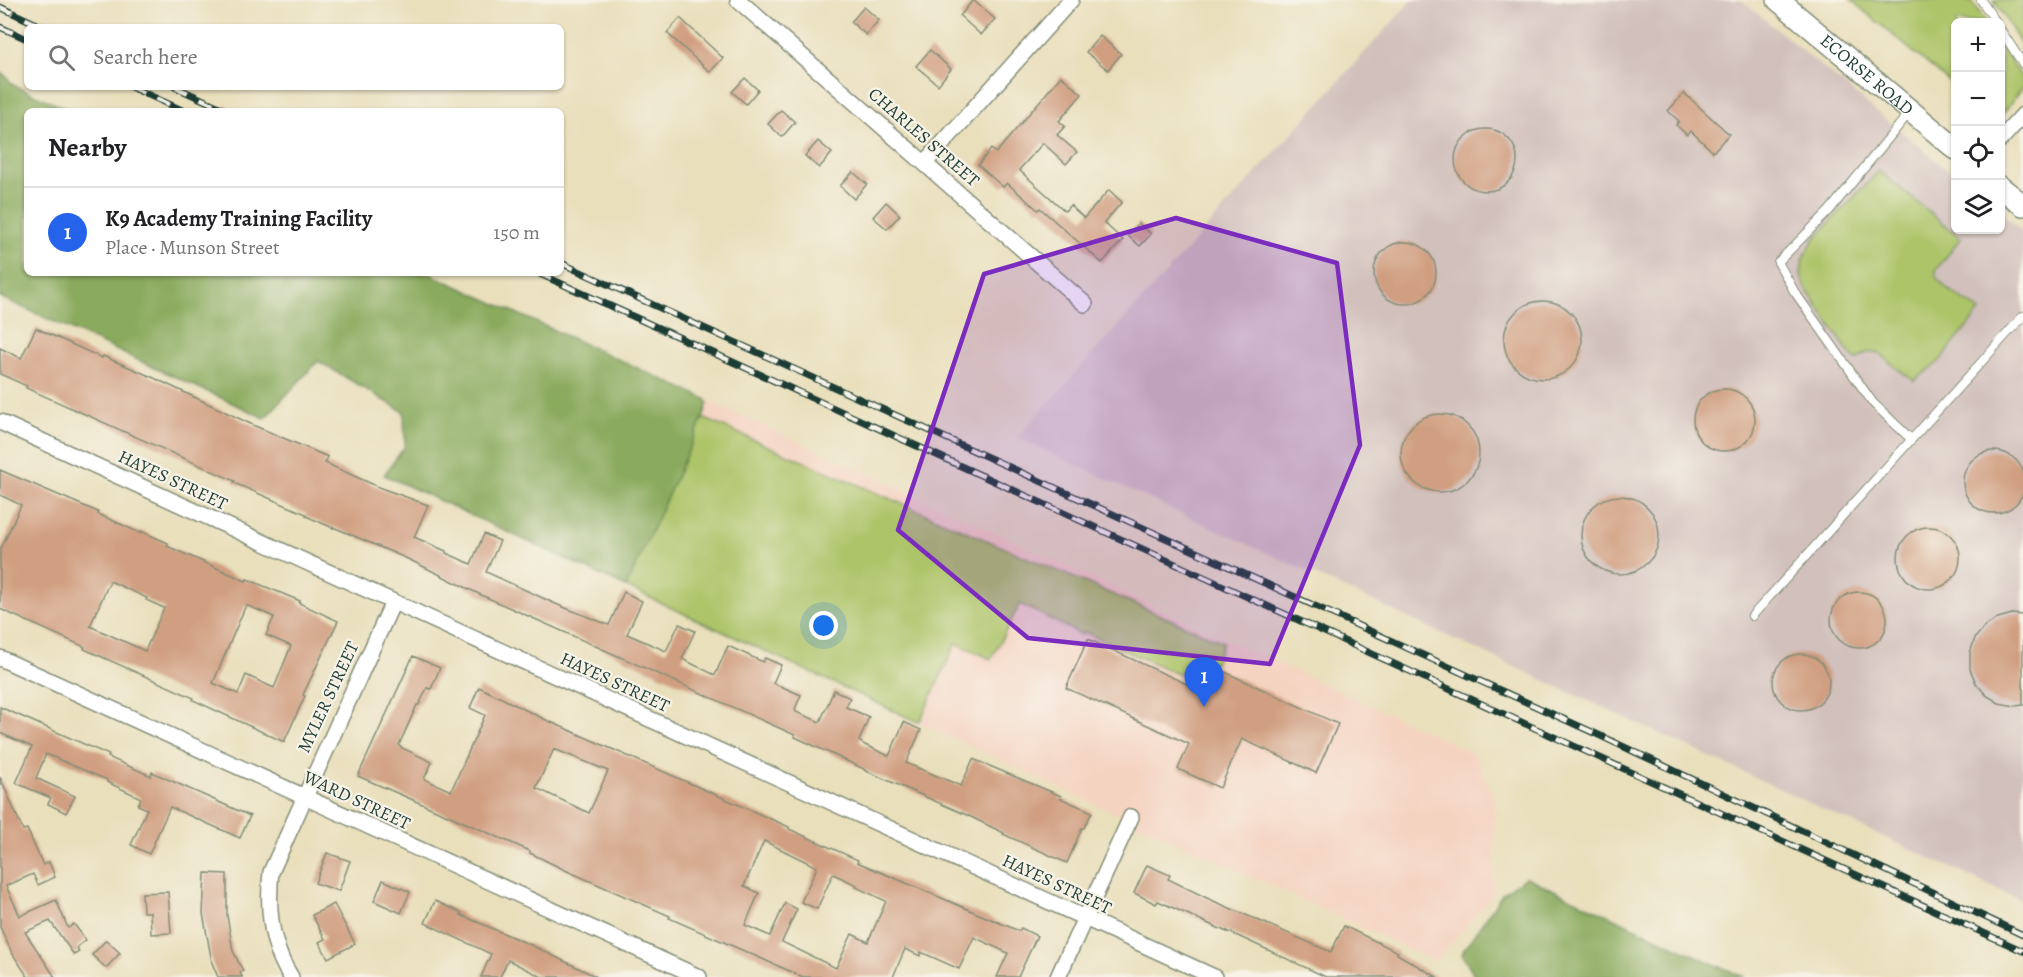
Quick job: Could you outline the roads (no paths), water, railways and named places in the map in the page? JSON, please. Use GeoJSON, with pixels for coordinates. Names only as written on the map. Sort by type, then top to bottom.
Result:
{"type":"FeatureCollection","features":[{"type":"Feature","properties":{"kind":"main road","name":"ECORSE ROAD"},"geometry":{"type":"LineString","coordinates":[[1778,0],[1951,145]]}},
{"type":"Feature","properties":{"kind":"main road"},"geometry":{"type":"LineString","coordinates":[[2005,190],[2023,206]]}},
{"type":"Feature","properties":{"kind":"street","name":"CHARLES STREET"},"geometry":{"type":"LineString","coordinates":[[740,0],[1084,303]]}},
{"type":"Feature","properties":{"kind":"street"},"geometry":{"type":"LineString","coordinates":[[925,163],[1071,0]]}},
{"type":"Feature","properties":{"kind":"street"},"geometry":{"type":"LineString","coordinates":[[2005,135],[2023,115]]}},
{"type":"Feature","properties":{"kind":"street","name":"HAYES STREET"},"geometry":{"type":"LineString","coordinates":[[0,422],[1214,977]]}},
{"type":"Feature","properties":{"kind":"street","name":"MYLER STREET"},"geometry":{"type":"LineString","coordinates":[[291,977],[277,949],[273,934],[268,898],[271,872],[393,602]]}},
{"type":"Feature","properties":{"kind":"street","name":"WARD STREET"},"geometry":{"type":"LineString","coordinates":[[0,658],[699,977]]}},
{"type":"Feature","properties":{"kind":"street"},"geometry":{"type":"LineString","coordinates":[[1058,977],[1131,817]]}},
{"type":"Feature","properties":{"kind":"lane"},"geometry":{"type":"LineString","coordinates":[[1981,0],[1993,18]]}},
{"type":"Feature","properties":{"kind":"lane"},"geometry":{"type":"LineString","coordinates":[[2005,35],[2023,64]]}},
{"type":"Feature","properties":{"kind":"lane"},"geometry":{"type":"LineString","coordinates":[[1911,111],[1829,211],[1778,262],[1794,291],[1867,394],[1911,439]]}},
{"type":"Feature","properties":{"kind":"lane"},"geometry":{"type":"LineString","coordinates":[[1752,616],[2023,316]]}},
{"type":"Feature","properties":{"kind":"railway"},"geometry":{"type":"LineString","coordinates":[[0,7],[37,24]]}},
{"type":"Feature","properties":{"kind":"railway"},"geometry":{"type":"LineString","coordinates":[[0,27],[24,38]]}},
{"type":"Feature","properties":{"kind":"railway"},"geometry":{"type":"LineString","coordinates":[[138,90],[177,108]]}},
{"type":"Feature","properties":{"kind":"railway"},"geometry":{"type":"LineString","coordinates":[[182,90],[221,108]]}},
{"type":"Feature","properties":{"kind":"railway"},"geometry":{"type":"LineString","coordinates":[[564,264],[1603,737],[2023,935]]}},
{"type":"Feature","properties":{"kind":"railway"},"geometry":{"type":"LineString","coordinates":[[545,276],[2023,951]]}},
{"type":"Feature","properties":{"kind":"place","name":"K9 Academy Training Facility"},"geometry":{"type":"Point","coordinates":[1204,707]}}]}
